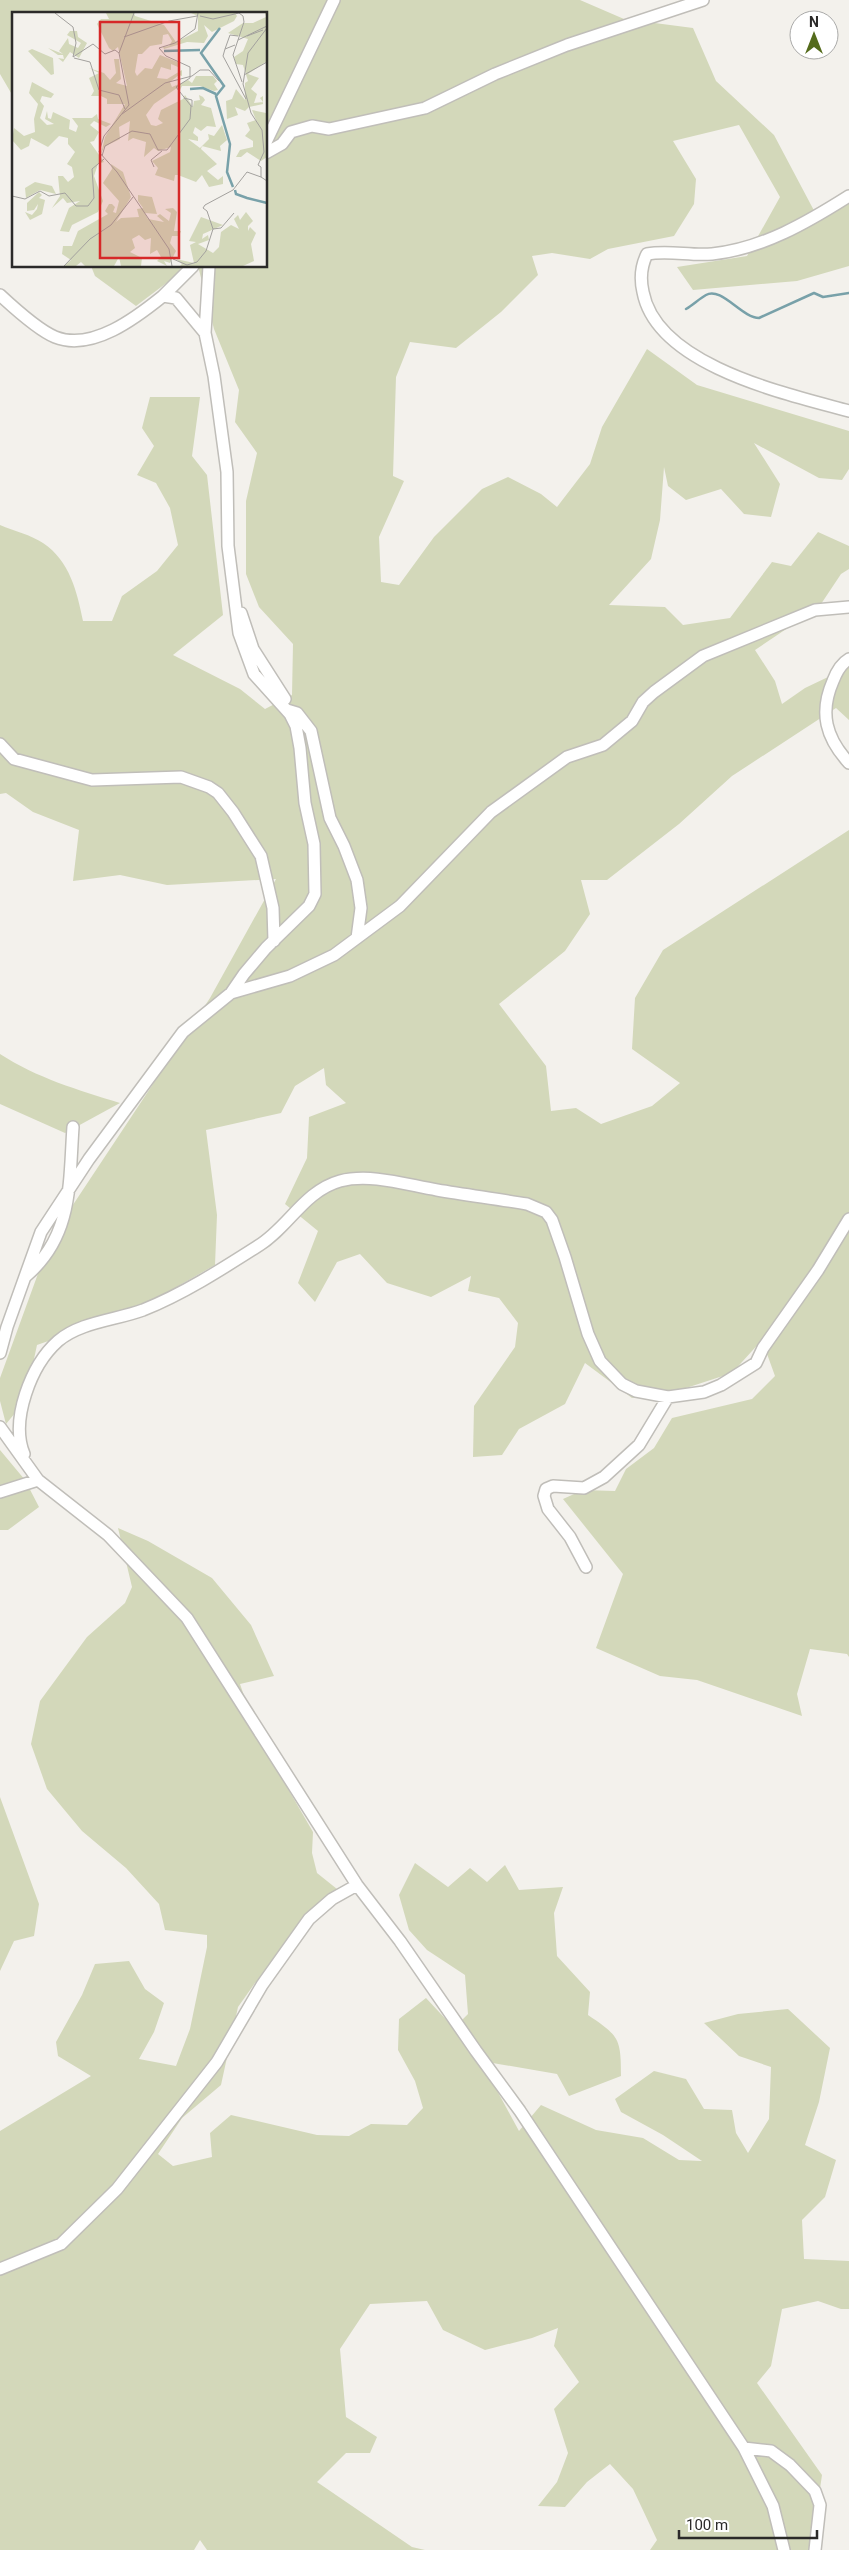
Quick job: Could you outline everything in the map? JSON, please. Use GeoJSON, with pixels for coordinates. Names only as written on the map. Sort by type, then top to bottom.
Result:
{"type":"FeatureCollection","features":[{"type":"Feature","properties":{"kind":"street"},"geometry":{"type":"LineString","coordinates":[[268,138],[334,0]]}},
{"type":"Feature","properties":{"kind":"street"},"geometry":{"type":"LineString","coordinates":[[268,151],[282,144],[291,132],[312,126],[329,129],[425,108],[495,74],[567,45],[703,0]]}},
{"type":"Feature","properties":{"kind":"street"},"geometry":{"type":"LineString","coordinates":[[849,196],[809,221],[743,248],[714,254],[659,252],[647,254],[641,278],[644,298],[656,322],[685,348],[726,373],[849,411]]}},
{"type":"Feature","properties":{"kind":"street"},"geometry":{"type":"LineString","coordinates":[[0,295],[56,338],[91,339],[118,328],[163,296],[191,268]]}},
{"type":"Feature","properties":{"kind":"street"},"geometry":{"type":"LineString","coordinates":[[209,268],[205,333],[224,439],[227,472],[228,546],[239,633],[246,658],[254,674],[311,731],[330,818],[354,871],[361,908],[358,938]]}},
{"type":"Feature","properties":{"kind":"street"},"geometry":{"type":"LineString","coordinates":[[163,296],[176,298],[205,333]]}},
{"type":"Feature","properties":{"kind":"street"},"geometry":{"type":"LineString","coordinates":[[231,993],[290,976],[334,955],[358,938],[400,906],[491,812],[567,757],[603,745],[632,721],[643,702],[654,692],[684,668],[703,656],[808,613],[849,607]]}},
{"type":"Feature","properties":{"kind":"street"},"geometry":{"type":"LineString","coordinates":[[849,660],[834,678],[828,692],[825,722],[849,763]]}},
{"type":"Feature","properties":{"kind":"street"},"geometry":{"type":"LineString","coordinates":[[0,1353],[41,1232],[66,1197],[89,1159],[183,1032],[231,993],[244,974],[309,906],[315,894],[314,844],[305,803],[300,748],[292,711]]}},
{"type":"Feature","properties":{"kind":"street"},"geometry":{"type":"LineString","coordinates":[[0,744],[14,759],[92,780],[181,777],[209,787],[218,793],[233,812],[261,856],[273,908],[274,941]]}},
{"type":"Feature","properties":{"kind":"street"},"geometry":{"type":"LineString","coordinates":[[24,1278],[39,1265],[60,1232],[66,1210],[73,1127]]}},
{"type":"Feature","properties":{"kind":"street"},"geometry":{"type":"LineString","coordinates":[[38,1480],[19,1441],[20,1419],[35,1370],[58,1342],[76,1330],[143,1310],[179,1293],[260,1245],[309,1198],[338,1182],[350,1179],[396,1183],[521,1203],[538,1207],[546,1212],[552,1220],[588,1334],[600,1361],[622,1384],[636,1391],[668,1397],[704,1392],[722,1385],[756,1363],[763,1348],[818,1270],[849,1219]]}},
{"type":"Feature","properties":{"kind":"street"},"geometry":{"type":"LineString","coordinates":[[586,1567],[570,1537],[548,1509],[544,1496],[546,1489],[553,1486],[584,1488],[604,1477],[638,1445],[668,1397]]}},
{"type":"Feature","properties":{"kind":"street"},"geometry":{"type":"LineString","coordinates":[[0,1426],[38,1480],[108,1535],[187,1618],[357,1885],[400,1940],[476,2051],[520,2111],[744,2448],[773,2506],[784,2550]]}},
{"type":"Feature","properties":{"kind":"street"},"geometry":{"type":"LineString","coordinates":[[0,1492],[38,1480]]}},
{"type":"Feature","properties":{"kind":"street"},"geometry":{"type":"LineString","coordinates":[[0,2269],[61,2244],[117,2190],[217,2062],[262,1985],[309,1919],[332,1899],[357,1885]]}},
{"type":"Feature","properties":{"kind":"street"},"geometry":{"type":"LineString","coordinates":[[744,2448],[771,2451],[790,2465],[815,2490],[820,2505],[815,2550]]}},
{"type":"Feature","properties":{"kind":"green space"},"geometry":{"type":"Polygon","coordinates":[[[0,0],[580,0],[624,19],[693,28],[716,81],[774,135],[819,220],[849,200],[849,266],[797,281],[693,290],[677,267],[747,256],[780,197],[739,125],[673,141],[696,179],[694,204],[674,236],[608,249],[590,259],[552,253],[532,256],[538,275],[501,312],[456,348],[410,342],[396,377],[393,476],[404,481],[379,537],[381,582],[399,585],[434,537],[482,489],[508,477],[541,494],[557,507],[590,464],[602,427],[647,349],[697,385],[849,431],[849,469],[842,480],[819,478],[754,443],[780,484],[771,517],[744,514],[721,489],[686,500],[668,486],[664,467],[660,520],[651,559],[609,605],[665,607],[683,625],[730,618],[772,562],[791,566],[818,532],[849,546],[849,569],[841,574],[819,607],[755,650],[775,681],[782,704],[805,688],[849,667],[849,720],[836,708],[732,776],[679,824],[607,880],[581,880],[590,914],[565,951],[499,1004],[546,1066],[551,1111],[576,1108],[601,1124],[652,1106],[680,1083],[632,1049],[635,998],[663,950],[849,830],[849,1657],[847,1654],[810,1649],[797,1694],[802,1716],[697,1680],[660,1676],[596,1648],[623,1574],[563,1499],[583,1490],[615,1491],[626,1469],[654,1448],[672,1418],[752,1399],[775,1376],[762,1340],[732,1373],[683,1389],[632,1398],[585,1363],[565,1404],[519,1429],[502,1455],[473,1457],[474,1406],[515,1347],[518,1323],[499,1298],[468,1291],[471,1276],[431,1297],[387,1283],[360,1254],[337,1262],[315,1302],[298,1283],[318,1231],[285,1204],[307,1158],[309,1117],[346,1103],[326,1085],[324,1068],[295,1086],[281,1113],[206,1130],[217,1215],[215,1265],[136,1310],[37,1345],[25,1401],[6,1424],[0,1401],[0,1378],[51,1238],[210,998],[276,879],[167,885],[120,875],[73,881],[79,830],[33,812],[6,793],[0,794],[0,525],[38,540],[52,550],[60,559],[75,588],[83,621],[112,621],[122,596],[157,571],[178,545],[170,508],[156,483],[137,475],[154,446],[142,428],[150,397],[200,397],[192,456],[207,475],[223,615],[173,655],[240,689],[265,709],[292,695],[293,644],[259,607],[246,574],[246,501],[257,453],[235,422],[239,390],[214,329],[199,268],[268,268],[268,12],[12,12],[12,95],[0,74],[0,0]]]}},
{"type":"Feature","properties":{"kind":"green space"},"geometry":{"type":"Polygon","coordinates":[[[92,268],[186,268],[136,306],[95,276],[92,268]]]}},
{"type":"Feature","properties":{"kind":"green space"},"geometry":{"type":"Polygon","coordinates":[[[0,1054],[43,1077],[120,1103],[65,1133],[0,1104],[0,1054]]]}},
{"type":"Feature","properties":{"kind":"green space"},"geometry":{"type":"Polygon","coordinates":[[[0,1450],[25,1480],[39,1507],[8,1530],[0,1530],[0,1450]]]}},
{"type":"Feature","properties":{"kind":"green space"},"geometry":{"type":"Polygon","coordinates":[[[118,1528],[148,1541],[212,1578],[251,1625],[274,1676],[240,1684],[258,1737],[313,1832],[312,1853],[317,1873],[337,1889],[300,1925],[282,1956],[255,1983],[238,2007],[221,2085],[182,2118],[158,2154],[173,2166],[212,2157],[210,2133],[231,2115],[317,2135],[349,2136],[371,2124],[407,2125],[423,2108],[415,2081],[398,2050],[399,2019],[426,1998],[454,2028],[468,2014],[465,1975],[427,1950],[409,1930],[399,1895],[415,1863],[448,1887],[470,1868],[487,1882],[505,1865],[519,1890],[563,1887],[554,1913],[557,1956],[590,1992],[588,2015],[606,2028],[616,2039],[620,2053],[621,2076],[569,2096],[557,2074],[481,2061],[519,2131],[541,2105],[596,2130],[643,2138],[679,2160],[702,2161],[663,2135],[621,2112],[615,2099],[654,2071],[686,2079],[704,2109],[732,2110],[736,2133],[748,2153],[769,2119],[771,2067],[739,2056],[704,2023],[738,2014],[788,2009],[830,2048],[819,2102],[805,2145],[836,2160],[825,2197],[802,2220],[804,2259],[849,2261],[849,2309],[841,2309],[818,2301],[782,2309],[771,2366],[757,2383],[822,2475],[811,2550],[650,2550],[657,2540],[633,2489],[610,2464],[587,2482],[565,2507],[538,2506],[557,2482],[568,2453],[554,2409],[579,2382],[554,2346],[558,2328],[532,2338],[485,2350],[443,2330],[427,2301],[370,2304],[340,2349],[346,2417],[377,2437],[370,2453],[346,2453],[317,2482],[412,2547],[425,2550],[207,2550],[200,2540],[194,2550],[0,2550],[0,2131],[91,2076],[58,2056],[56,2042],[82,1995],[95,1964],[129,1961],[145,1989],[164,2003],[154,2032],[139,2059],[176,2066],[190,2029],[207,1947],[207,1935],[165,1930],[159,1904],[126,1868],[82,1831],[47,1789],[31,1744],[40,1701],[87,1637],[125,1603],[132,1587],[118,1528]]]}},
{"type":"Feature","properties":{"kind":"green space"},"geometry":{"type":"Polygon","coordinates":[[[0,1797],[39,1904],[34,1936],[14,1941],[0,1971],[0,1797]]]}},
{"type":"Feature","properties":{"kind":"waterway"},"geometry":{"type":"LineString","coordinates":[[686,309],[712,293],[725,298],[752,317],[759,318],[814,293],[823,297],[849,293]]}}]}
